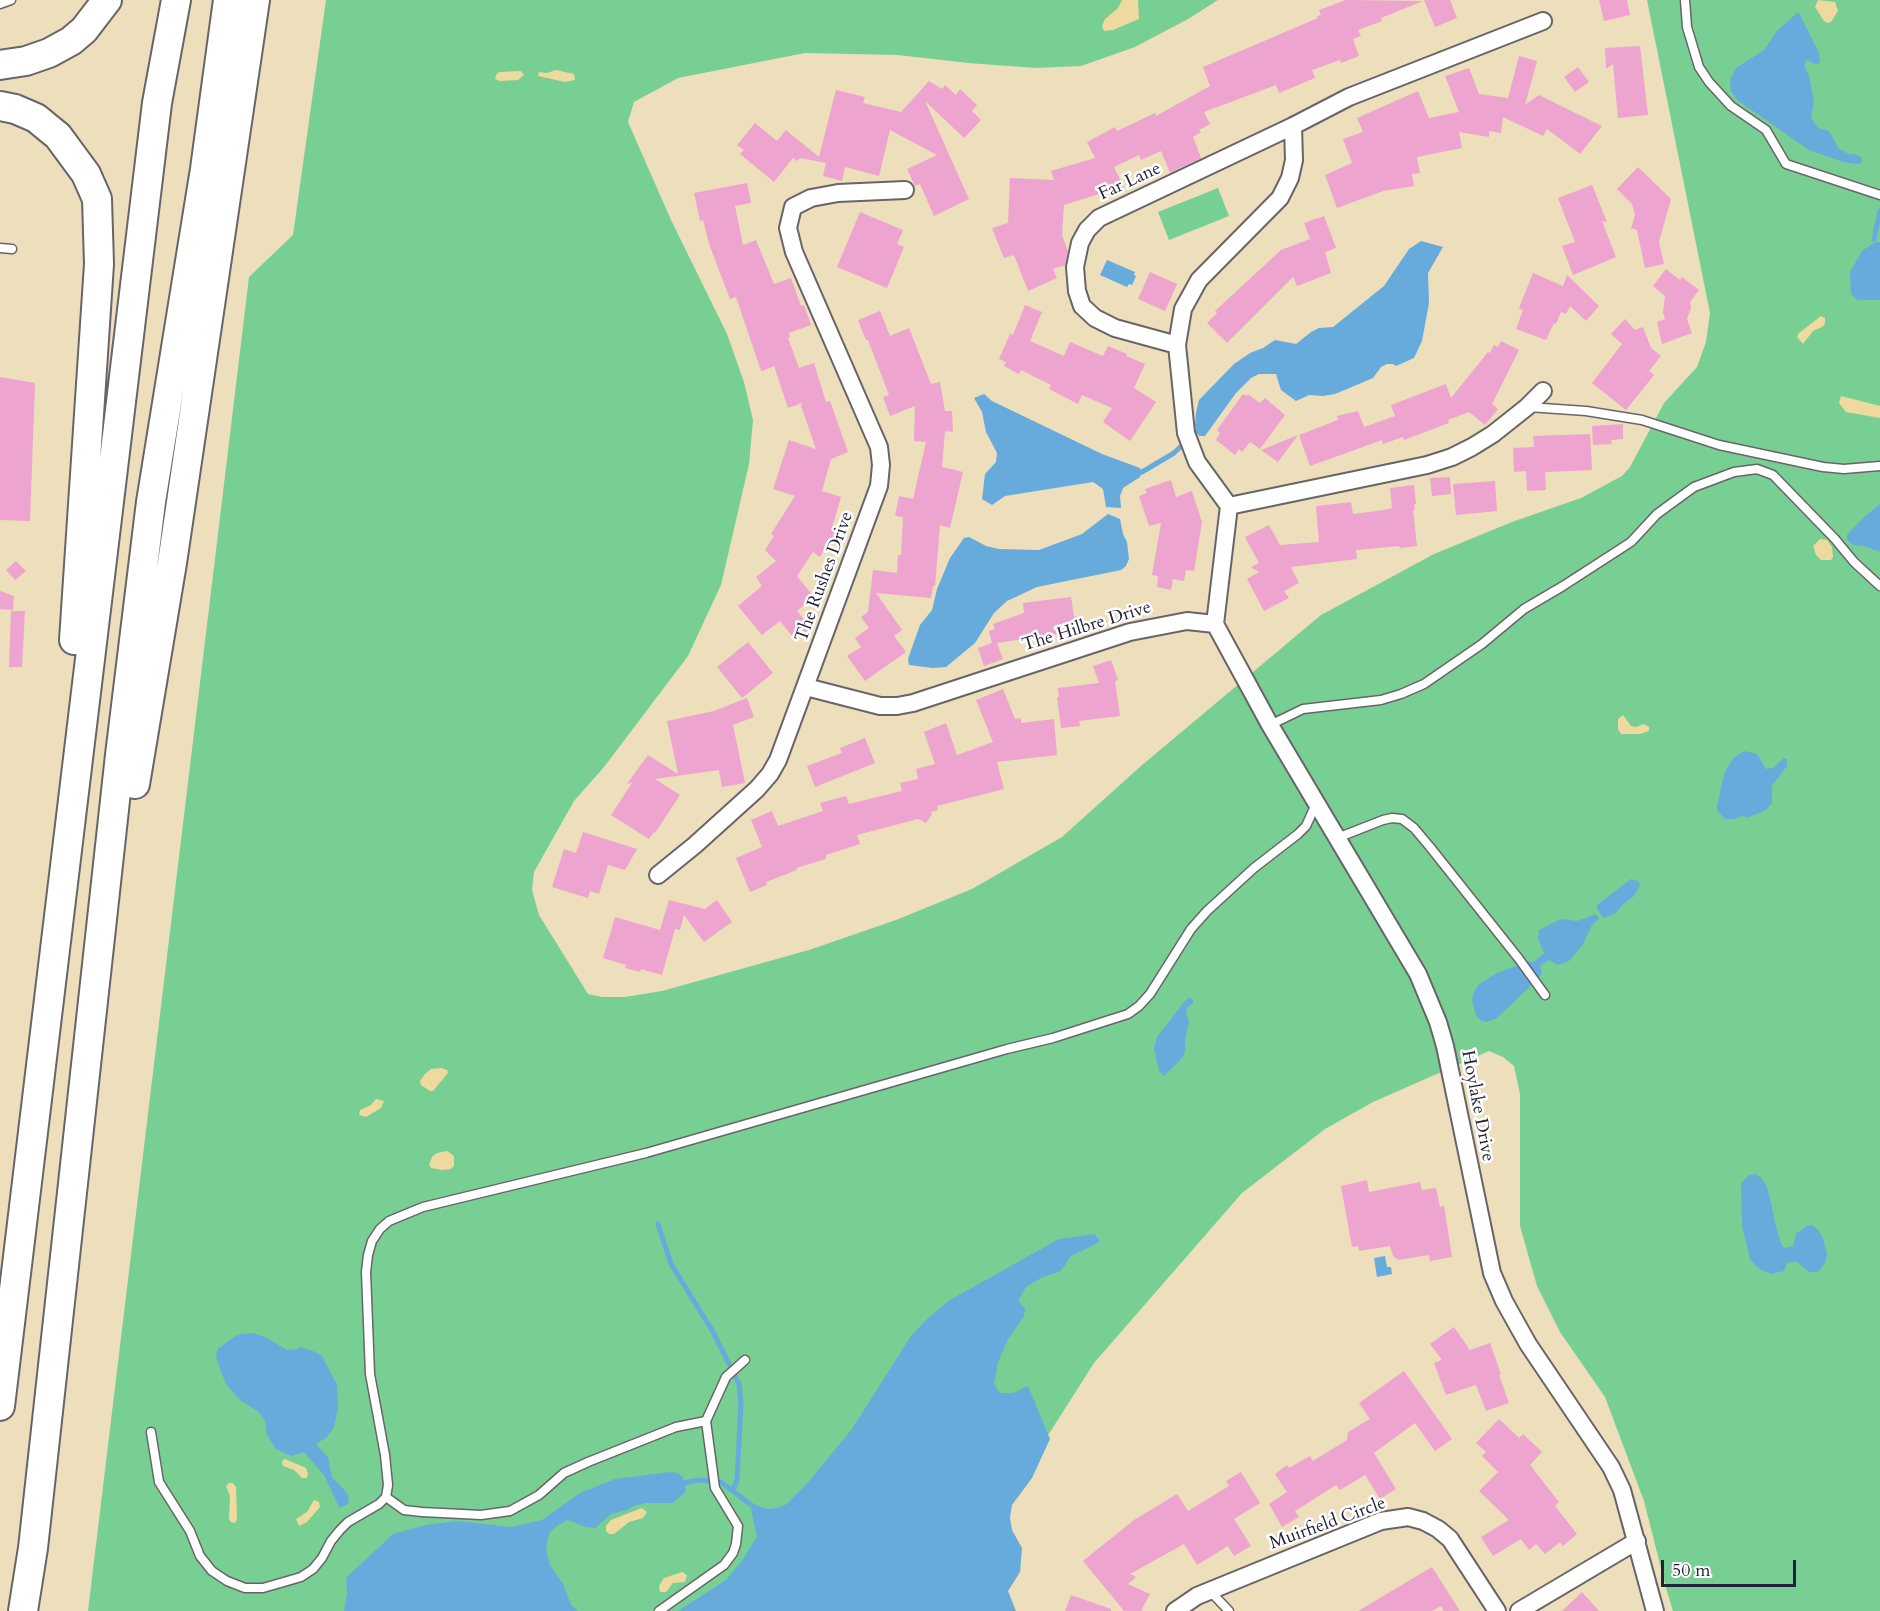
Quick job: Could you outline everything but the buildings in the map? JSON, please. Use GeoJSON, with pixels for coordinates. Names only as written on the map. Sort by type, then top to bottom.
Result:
{"type":"FeatureCollection","features":[{"type":"Feature","properties":{"kind":"highway"},"geometry":{"type":"LineString","coordinates":[[0,65],[26,61],[49,53],[71,41],[84,30],[107,0]]}},
{"type":"Feature","properties":{"kind":"highway"},"geometry":{"type":"LineString","coordinates":[[0,1406],[158,103],[176,0]]}},
{"type":"Feature","properties":{"kind":"highway"},"geometry":{"type":"LineString","coordinates":[[23,1611],[33,1548],[119,767],[151,502],[205,170],[228,0]]}},
{"type":"Feature","properties":{"kind":"highway"},"geometry":{"type":"LineString","coordinates":[[87,1068],[172,563],[255,0]]}},
{"type":"Feature","properties":{"kind":"highway"},"geometry":{"type":"LineString","coordinates":[[0,106],[15,109],[48,126],[72,153],[86,174],[97,200],[99,264],[55,947]]}},
{"type":"Feature","properties":{"kind":"street","name":"Far Lane"},"geometry":{"type":"LineString","coordinates":[[1178,345],[1116,328],[1095,318],[1082,306],[1077,291],[1075,267],[1080,243],[1087,230],[1100,218],[1349,98],[1542,21]]}},
{"type":"Feature","properties":{"kind":"street"},"geometry":{"type":"LineString","coordinates":[[1215,624],[1229,506],[1192,451],[1186,433],[1178,345],[1183,309],[1199,280],[1280,198],[1290,178],[1294,160],[1293,126]]}},
{"type":"Feature","properties":{"kind":"street","name":"The Rushes Drive"},"geometry":{"type":"LineString","coordinates":[[658,875],[695,846],[757,789],[778,760],[879,486],[881,465],[879,447],[794,252],[788,228],[793,207],[810,198],[838,193],[905,190]]}},
{"type":"Feature","properties":{"kind":"street"},"geometry":{"type":"LineString","coordinates":[[1229,506],[1427,465],[1472,447],[1493,434],[1544,391]]}},
{"type":"Feature","properties":{"kind":"street","name":"The Hilbre Drive"},"geometry":{"type":"LineString","coordinates":[[806,687],[880,706],[897,706],[914,703],[1130,632],[1187,621],[1215,624]]}},
{"type":"Feature","properties":{"kind":"street","name":"Hoylake Drive"},"geometry":{"type":"LineString","coordinates":[[1215,624],[1270,725],[1418,974],[1438,1022],[1445,1046],[1492,1273],[1528,1344],[1611,1467],[1622,1490],[1655,1611]]}},
{"type":"Feature","properties":{"kind":"street","name":"Muirfield Circle"},"geometry":{"type":"LineString","coordinates":[[1175,1611],[1197,1596],[1381,1521],[1408,1517],[1423,1521],[1450,1539],[1497,1611]]}},
{"type":"Feature","properties":{"kind":"street"},"geometry":{"type":"LineString","coordinates":[[1519,1611],[1637,1541]]}},
{"type":"Feature","properties":{"kind":"lane"},"geometry":{"type":"LineString","coordinates":[[0,4],[11,0]]}},
{"type":"Feature","properties":{"kind":"lane"},"geometry":{"type":"LineString","coordinates":[[1685,0],[1687,27],[1699,67],[1731,106],[1766,130],[1786,164],[1880,195]]}},
{"type":"Feature","properties":{"kind":"lane"},"geometry":{"type":"LineString","coordinates":[[0,248],[12,249]]}},
{"type":"Feature","properties":{"kind":"lane"},"geometry":{"type":"LineString","coordinates":[[1527,407],[1586,411],[1642,420],[1719,445],[1823,467],[1844,469],[1880,466]]}},
{"type":"Feature","properties":{"kind":"lane"},"geometry":{"type":"LineString","coordinates":[[1270,725],[1303,709],[1381,700],[1424,684],[1482,644],[1524,609],[1631,542],[1657,514],[1694,487],[1734,472],[1757,470],[1773,475],[1854,562],[1880,586]]}},
{"type":"Feature","properties":{"kind":"lane"},"geometry":{"type":"LineString","coordinates":[[151,1432],[159,1482],[190,1531],[200,1556],[212,1570],[227,1581],[245,1588],[263,1588],[301,1577],[313,1569],[331,1541],[348,1522],[379,1504],[386,1497],[388,1485],[385,1455],[370,1374],[366,1272],[372,1241],[389,1221],[423,1207],[646,1153],[1007,1049],[1053,1038],[1128,1014],[1150,994],[1191,929],[1207,911],[1254,868],[1298,834],[1306,826],[1317,804]]}},
{"type":"Feature","properties":{"kind":"lane"},"geometry":{"type":"LineString","coordinates":[[1337,838],[1392,818],[1402,819],[1414,828],[1545,995]]}},
{"type":"Feature","properties":{"kind":"lane"},"geometry":{"type":"LineString","coordinates":[[659,1611],[724,1565],[733,1553],[738,1536],[738,1526],[715,1488],[706,1421],[732,1370],[745,1360]]}},
{"type":"Feature","properties":{"kind":"lane"},"geometry":{"type":"LineString","coordinates":[[386,1497],[404,1510],[481,1515],[510,1511],[539,1495],[564,1473],[676,1427],[706,1421]]}},
{"type":"Feature","properties":{"kind":"lane"},"geometry":{"type":"LineString","coordinates":[[1210,1591],[1229,1611]]}},
{"type":"Feature","properties":{"kind":"green space"},"geometry":{"type":"Polygon","coordinates":[[[326,0],[1218,0],[1135,47],[1081,66],[1036,68],[898,55],[805,53],[678,78],[634,102],[628,122],[671,220],[727,334],[744,382],[753,420],[749,464],[721,585],[688,656],[604,767],[574,801],[534,872],[532,890],[539,915],[588,994],[602,997],[625,997],[662,991],[809,950],[896,920],[972,889],[1062,837],[1141,766],[1321,615],[1434,554],[1512,522],[1581,498],[1622,476],[1630,467],[1664,403],[1697,367],[1706,342],[1710,313],[1647,0],[1880,0],[1880,1611],[1673,1611],[1644,1501],[1605,1397],[1560,1332],[1537,1286],[1520,1226],[1520,1094],[1514,1066],[1503,1057],[1489,1051],[1373,1102],[1325,1129],[1242,1193],[1094,1363],[948,1592],[932,1611],[88,1611],[249,277],[293,235],[326,0]]]}},
{"type":"Feature","properties":{"kind":"green space"},"geometry":{"type":"Polygon","coordinates":[[[1218,188],[1229,216],[1169,240],[1158,212],[1218,188]]]}},
{"type":"Feature","properties":{"kind":"sand"},"geometry":{"type":"Polygon","coordinates":[[[1122,0],[1138,0],[1139,19],[1113,30],[1104,31],[1102,26],[1105,19],[1118,8],[1122,0]]]}},
{"type":"Feature","properties":{"kind":"sand"},"geometry":{"type":"Polygon","coordinates":[[[1818,0],[1835,2],[1838,11],[1831,22],[1824,21],[1815,7],[1818,0]]]}},
{"type":"Feature","properties":{"kind":"sand"},"geometry":{"type":"Polygon","coordinates":[[[556,70],[574,74],[575,80],[565,82],[538,76],[539,72],[547,73],[556,70]]]}},
{"type":"Feature","properties":{"kind":"sand"},"geometry":{"type":"Polygon","coordinates":[[[521,71],[524,75],[518,80],[495,79],[499,72],[521,71]]]}},
{"type":"Feature","properties":{"kind":"sand"},"geometry":{"type":"Polygon","coordinates":[[[1821,316],[1825,318],[1825,324],[1813,331],[1803,344],[1797,337],[1799,333],[1821,316]]]}},
{"type":"Feature","properties":{"kind":"sand"},"geometry":{"type":"Polygon","coordinates":[[[1841,396],[1880,406],[1880,418],[1846,412],[1839,403],[1841,396]]]}},
{"type":"Feature","properties":{"kind":"sand"},"geometry":{"type":"Polygon","coordinates":[[[1820,539],[1827,540],[1832,547],[1831,560],[1821,560],[1816,555],[1813,546],[1820,539]]]}},
{"type":"Feature","properties":{"kind":"sand"},"geometry":{"type":"Polygon","coordinates":[[[1623,715],[1631,726],[1644,724],[1649,727],[1649,731],[1640,734],[1621,734],[1618,729],[1618,719],[1623,715]]]}},
{"type":"Feature","properties":{"kind":"sand"},"geometry":{"type":"Polygon","coordinates":[[[442,1068],[448,1073],[433,1091],[421,1085],[420,1081],[431,1069],[442,1068]]]}},
{"type":"Feature","properties":{"kind":"sand"},"geometry":{"type":"Polygon","coordinates":[[[376,1099],[384,1101],[381,1108],[366,1117],[359,1115],[360,1110],[371,1105],[376,1099]]]}},
{"type":"Feature","properties":{"kind":"sand"},"geometry":{"type":"Polygon","coordinates":[[[447,1151],[454,1156],[454,1166],[451,1169],[442,1170],[431,1168],[429,1165],[432,1157],[437,1153],[447,1151]]]}},
{"type":"Feature","properties":{"kind":"sand"},"geometry":{"type":"Polygon","coordinates":[[[285,1459],[306,1468],[307,1478],[302,1478],[294,1470],[283,1466],[282,1461],[285,1459]]]}},
{"type":"Feature","properties":{"kind":"sand"},"geometry":{"type":"Polygon","coordinates":[[[233,1483],[236,1487],[237,1519],[235,1523],[229,1519],[230,1496],[226,1486],[233,1483]]]}},
{"type":"Feature","properties":{"kind":"sand"},"geometry":{"type":"Polygon","coordinates":[[[314,1500],[319,1502],[320,1507],[307,1522],[299,1526],[296,1519],[307,1512],[314,1500]]]}},
{"type":"Feature","properties":{"kind":"sand"},"geometry":{"type":"Polygon","coordinates":[[[642,1508],[647,1512],[643,1518],[629,1522],[614,1534],[606,1531],[606,1526],[611,1520],[642,1508]]]}},
{"type":"Feature","properties":{"kind":"sand"},"geometry":{"type":"Polygon","coordinates":[[[682,1572],[687,1575],[685,1582],[673,1583],[666,1592],[660,1592],[659,1586],[664,1578],[682,1572]]]}},
{"type":"Feature","properties":{"kind":"water"},"geometry":{"type":"Polygon","coordinates":[[[1797,13],[1819,53],[1820,63],[1816,64],[1807,60],[1805,62],[1814,102],[1811,118],[1818,128],[1829,131],[1839,149],[1858,155],[1862,158],[1862,163],[1843,162],[1809,150],[1737,100],[1731,91],[1730,80],[1736,68],[1764,50],[1777,31],[1797,13]]]}},
{"type":"Feature","properties":{"kind":"water"},"geometry":{"type":"Polygon","coordinates":[[[1421,241],[1443,247],[1428,273],[1429,303],[1422,341],[1414,358],[1396,366],[1387,364],[1381,367],[1373,378],[1335,394],[1309,395],[1296,401],[1281,390],[1276,374],[1259,374],[1251,378],[1236,393],[1205,436],[1199,436],[1195,426],[1199,400],[1234,364],[1275,340],[1296,344],[1319,328],[1333,327],[1384,286],[1409,249],[1421,241]]]}},
{"type":"Feature","properties":{"kind":"water"},"geometry":{"type":"Polygon","coordinates":[[[1875,242],[1880,242],[1880,300],[1858,300],[1851,294],[1850,272],[1862,251],[1875,242]]]}},
{"type":"Feature","properties":{"kind":"water"},"geometry":{"type":"Polygon","coordinates":[[[1107,260],[1135,272],[1136,276],[1132,285],[1129,284],[1127,287],[1100,275],[1107,260]]]}},
{"type":"Feature","properties":{"kind":"water"},"geometry":{"type":"Polygon","coordinates":[[[984,394],[992,401],[1102,454],[1140,468],[1142,472],[1140,477],[1123,488],[1120,496],[1121,508],[1106,507],[1103,489],[1093,482],[1005,496],[992,505],[982,499],[985,474],[996,462],[997,453],[986,432],[982,412],[974,398],[984,394]]]}},
{"type":"Feature","properties":{"kind":"water"},"geometry":{"type":"Polygon","coordinates":[[[1880,504],[1880,552],[1854,545],[1847,540],[1847,535],[1880,504]]]}},
{"type":"Feature","properties":{"kind":"water"},"geometry":{"type":"Polygon","coordinates":[[[1108,514],[1120,519],[1127,542],[1129,559],[1121,570],[1037,587],[1007,601],[994,613],[975,643],[946,667],[909,665],[908,659],[920,625],[932,610],[937,589],[950,558],[964,538],[969,537],[986,546],[999,549],[1039,550],[1082,534],[1108,514]]]}},
{"type":"Feature","properties":{"kind":"water"},"geometry":{"type":"Polygon","coordinates":[[[1744,751],[1757,754],[1766,769],[1773,768],[1784,758],[1787,759],[1787,766],[1772,786],[1772,803],[1766,810],[1747,818],[1743,816],[1725,819],[1717,811],[1724,774],[1733,758],[1744,751]]]}},
{"type":"Feature","properties":{"kind":"water"},"geometry":{"type":"Polygon","coordinates":[[[1631,879],[1639,882],[1640,885],[1634,896],[1616,913],[1604,918],[1597,909],[1597,905],[1631,879]]]}},
{"type":"Feature","properties":{"kind":"water"},"geometry":{"type":"Polygon","coordinates":[[[1596,914],[1599,918],[1592,925],[1582,946],[1569,961],[1558,965],[1549,960],[1540,966],[1542,973],[1539,978],[1497,1018],[1487,1022],[1476,1016],[1472,1000],[1479,984],[1499,972],[1527,962],[1534,962],[1544,953],[1538,938],[1539,930],[1561,919],[1577,921],[1596,914]]]}},
{"type":"Feature","properties":{"kind":"water"},"geometry":{"type":"Polygon","coordinates":[[[1190,997],[1193,1003],[1187,1008],[1186,1014],[1189,1021],[1185,1052],[1164,1076],[1159,1071],[1154,1049],[1157,1037],[1190,997]]]}},
{"type":"Feature","properties":{"kind":"water"},"geometry":{"type":"Polygon","coordinates":[[[1755,1174],[1762,1178],[1768,1190],[1782,1246],[1785,1248],[1793,1246],[1796,1234],[1807,1226],[1812,1225],[1819,1231],[1827,1254],[1825,1263],[1818,1272],[1809,1272],[1796,1261],[1787,1263],[1784,1271],[1771,1274],[1758,1268],[1750,1259],[1742,1226],[1741,1186],[1749,1175],[1755,1174]]]}},
{"type":"Feature","properties":{"kind":"water"},"geometry":{"type":"Polygon","coordinates":[[[1095,1234],[1100,1242],[1071,1256],[1061,1271],[1041,1278],[1026,1287],[1018,1301],[1025,1309],[1024,1316],[1007,1341],[998,1362],[994,1384],[1000,1393],[1013,1393],[1028,1386],[1050,1439],[1032,1478],[1012,1505],[1010,1518],[1012,1530],[1022,1548],[1020,1572],[1008,1591],[1016,1611],[678,1611],[726,1580],[742,1561],[757,1536],[751,1510],[756,1505],[767,1509],[787,1504],[810,1480],[852,1429],[911,1336],[927,1319],[950,1300],[1059,1239],[1095,1234]]]}},
{"type":"Feature","properties":{"kind":"water"},"geometry":{"type":"Polygon","coordinates":[[[1385,1256],[1387,1267],[1391,1267],[1392,1274],[1377,1277],[1374,1258],[1385,1256]]]}},
{"type":"Feature","properties":{"kind":"water"},"geometry":{"type":"Polygon","coordinates":[[[252,1333],[265,1337],[287,1350],[300,1347],[322,1356],[337,1385],[338,1408],[334,1427],[327,1437],[316,1444],[328,1457],[332,1477],[347,1493],[348,1504],[340,1508],[324,1475],[304,1452],[291,1456],[276,1449],[267,1435],[265,1420],[262,1416],[240,1400],[226,1384],[217,1361],[218,1349],[234,1337],[252,1333]]]}},
{"type":"Feature","properties":{"kind":"water"},"geometry":{"type":"Polygon","coordinates":[[[670,1472],[683,1477],[686,1491],[673,1503],[646,1503],[634,1506],[611,1514],[595,1528],[585,1527],[568,1520],[549,1533],[546,1550],[550,1565],[563,1584],[571,1605],[578,1611],[344,1611],[347,1593],[346,1578],[393,1534],[426,1525],[456,1521],[511,1527],[525,1524],[542,1520],[580,1493],[615,1479],[670,1472]]]}},
{"type":"Feature","properties":{"kind":"waterway"},"geometry":{"type":"LineString","coordinates":[[1874,239],[1880,211]]}},
{"type":"Feature","properties":{"kind":"waterway"},"geometry":{"type":"LineString","coordinates":[[1142,472],[1174,453],[1197,431]]}},
{"type":"Feature","properties":{"kind":"waterway"},"geometry":{"type":"LineString","coordinates":[[658,1224],[671,1264],[712,1330],[739,1384],[741,1403],[737,1480],[733,1490]]}},
{"type":"Feature","properties":{"kind":"waterway"},"geometry":{"type":"LineString","coordinates":[[684,1483],[698,1480],[721,1482],[754,1507]]}}]}
